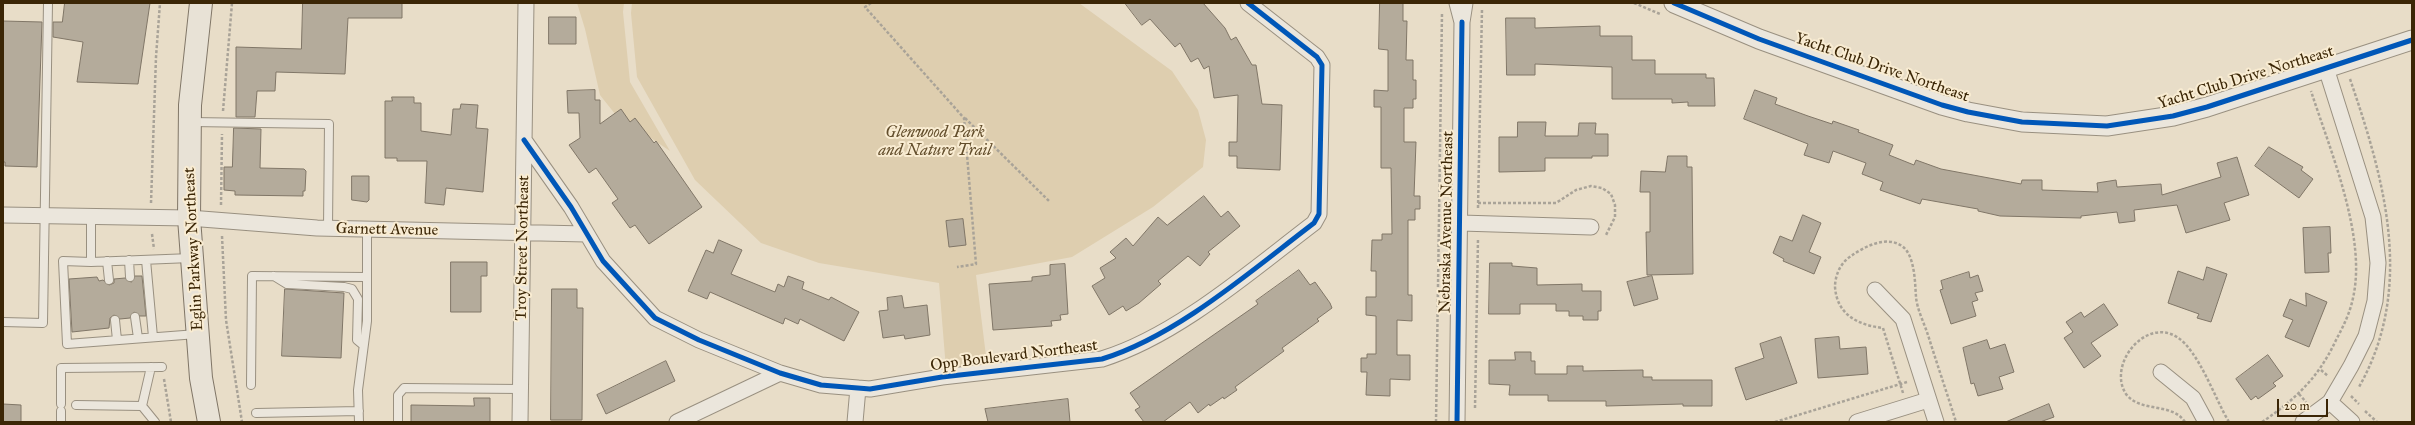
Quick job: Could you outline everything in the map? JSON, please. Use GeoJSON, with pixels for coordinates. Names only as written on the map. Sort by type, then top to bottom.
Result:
{"type":"FeatureCollection","features":[{"type":"Feature","properties":{"kind":"highway","name":"Eglin Parkway Northeast"},"geometry":{"type":"LineString","coordinates":[[201,3],[190,122],[189,218],[201,378],[209,422]]}},
{"type":"Feature","properties":{"kind":"street","name":"Troy Street Northeast"},"geometry":{"type":"LineString","coordinates":[[520,422],[526,3]]}},
{"type":"Feature","properties":{"kind":"street","name":"Opp Boulevard Northeast"},"geometry":{"type":"LineString","coordinates":[[524,140],[603,261],[655,318],[699,340],[780,373],[822,385],[870,388],[942,377],[1086,362],[1117,354],[1186,318],[1314,223],[1319,214],[1321,201],[1322,65],[1317,57],[1248,3]]}},
{"type":"Feature","properties":{"kind":"street","name":"Nebraska Avenue Northeast"},"geometry":{"type":"LineString","coordinates":[[1457,3],[1462,22]]}},
{"type":"Feature","properties":{"kind":"street","name":"Nebraska Avenue Northeast"},"geometry":{"type":"LineString","coordinates":[[1457,422],[1461,223],[1462,22],[1465,3]]}},
{"type":"Feature","properties":{"kind":"street","name":"Yacht Club Drive Northeast"},"geometry":{"type":"LineString","coordinates":[[1667,9],[1758,39],[1942,105],[1968,112],[2041,124],[2107,126],[2173,116],[2328,74],[2412,40]]}},
{"type":"Feature","properties":{"kind":"street"},"geometry":{"type":"LineString","coordinates":[[2303,422],[2330,402],[2366,336],[2375,301],[2378,263],[2373,217],[2328,74]]}},
{"type":"Feature","properties":{"kind":"street","name":"Garnett Avenue"},"geometry":{"type":"LineString","coordinates":[[3,215],[189,218],[328,228],[586,234]]}},
{"type":"Feature","properties":{"kind":"street"},"geometry":{"type":"LineString","coordinates":[[1461,223],[1591,227]]}},
{"type":"Feature","properties":{"kind":"street"},"geometry":{"type":"LineString","coordinates":[[1875,290],[1903,319],[1936,422]]}},
{"type":"Feature","properties":{"kind":"street"},"geometry":{"type":"LineString","coordinates":[[2161,372],[2193,398],[2206,422]]}},
{"type":"Feature","properties":{"kind":"street"},"geometry":{"type":"LineString","coordinates":[[677,422],[780,373]]}},
{"type":"Feature","properties":{"kind":"street"},"geometry":{"type":"LineString","coordinates":[[855,422],[858,388]]}},
{"type":"Feature","properties":{"kind":"street"},"geometry":{"type":"LineString","coordinates":[[1857,422],[1928,400]]}},
{"type":"Feature","properties":{"kind":"street"},"geometry":{"type":"LineString","coordinates":[[2330,402],[2352,422]]}},
{"type":"Feature","properties":{"kind":"lane"},"geometry":{"type":"LineString","coordinates":[[3,322],[43,323],[48,3]]}},
{"type":"Feature","properties":{"kind":"lane"},"geometry":{"type":"LineString","coordinates":[[190,122],[330,124],[328,228]]}},
{"type":"Feature","properties":{"kind":"lane"},"geometry":{"type":"LineString","coordinates":[[91,216],[91,262]]}},
{"type":"Feature","properties":{"kind":"lane"},"geometry":{"type":"LineString","coordinates":[[359,422],[358,390],[367,321],[367,229]]}},
{"type":"Feature","properties":{"kind":"lane"},"geometry":{"type":"LineString","coordinates":[[192,258],[91,262],[63,261],[67,344],[198,334]]}},
{"type":"Feature","properties":{"kind":"lane"},"geometry":{"type":"LineString","coordinates":[[129,260],[130,277]]}},
{"type":"Feature","properties":{"kind":"lane"},"geometry":{"type":"LineString","coordinates":[[146,260],[153,337]]}},
{"type":"Feature","properties":{"kind":"lane"},"geometry":{"type":"LineString","coordinates":[[107,261],[109,280]]}},
{"type":"Feature","properties":{"kind":"lane"},"geometry":{"type":"LineString","coordinates":[[251,384],[252,276],[366,277]]}},
{"type":"Feature","properties":{"kind":"lane"},"geometry":{"type":"LineString","coordinates":[[274,276],[287,284],[344,287],[352,289],[358,299],[357,340],[363,345]]}},
{"type":"Feature","properties":{"kind":"lane"},"geometry":{"type":"LineString","coordinates":[[135,317],[138,338]]}},
{"type":"Feature","properties":{"kind":"lane"},"geometry":{"type":"LineString","coordinates":[[115,320],[117,340]]}},
{"type":"Feature","properties":{"kind":"lane"},"geometry":{"type":"LineString","coordinates":[[142,406],[151,367]]}},
{"type":"Feature","properties":{"kind":"lane"},"geometry":{"type":"LineString","coordinates":[[61,422],[61,368],[162,367]]}},
{"type":"Feature","properties":{"kind":"lane"},"geometry":{"type":"LineString","coordinates":[[398,422],[398,395],[404,388],[520,389]]}},
{"type":"Feature","properties":{"kind":"lane"},"geometry":{"type":"LineString","coordinates":[[76,405],[142,406]]}},
{"type":"Feature","properties":{"kind":"lane"},"geometry":{"type":"LineString","coordinates":[[142,406],[155,422]]}},
{"type":"Feature","properties":{"kind":"lane"},"geometry":{"type":"LineString","coordinates":[[256,413],[359,412]]}},
{"type":"Feature","properties":{"kind":"path"},"geometry":{"type":"LineString","coordinates":[[871,3],[866,7],[964,118],[1049,201]]}},
{"type":"Feature","properties":{"kind":"path"},"geometry":{"type":"LineString","coordinates":[[1634,3],[1667,9]]}},
{"type":"Feature","properties":{"kind":"path"},"geometry":{"type":"LineString","coordinates":[[1436,422],[1442,9]]}},
{"type":"Feature","properties":{"kind":"path"},"geometry":{"type":"LineString","coordinates":[[2262,422],[2297,397],[2321,370],[2348,314],[2353,297],[2354,243],[2347,202],[2309,87],[2328,74]]}},
{"type":"Feature","properties":{"kind":"path"},"geometry":{"type":"LineString","coordinates":[[957,267],[976,264],[964,118]]}},
{"type":"Feature","properties":{"kind":"path"},"geometry":{"type":"LineString","coordinates":[[1775,422],[1940,370]]}},
{"type":"Feature","properties":{"kind":"green space"},"geometry":{"type":"Polygon","coordinates":[[[577,3],[624,3],[623,12],[630,82],[670,151],[615,114],[600,95],[585,29],[577,3]]]}},
{"type":"Feature","properties":{"kind":"green space","name":"Glenwood Park and Nature Trail"},"geometry":{"type":"Polygon","coordinates":[[[632,3],[1079,3],[1172,71],[1198,110],[1206,140],[1203,167],[1153,207],[1072,257],[976,275],[987,364],[946,369],[939,283],[819,263],[761,243],[695,180],[637,77],[631,13],[632,3]]]}},
{"type":"Feature","properties":{"kind":"building"},"geometry":{"type":"Polygon","coordinates":[[[65,3],[150,3],[138,84],[77,82],[83,42],[53,37],[53,22],[62,22],[65,3]]]}},
{"type":"Feature","properties":{"kind":"building"},"geometry":{"type":"Polygon","coordinates":[[[303,3],[402,3],[402,18],[348,18],[345,74],[276,72],[275,91],[257,91],[255,117],[236,117],[236,47],[301,49],[303,3]]]}},
{"type":"Feature","properties":{"kind":"building"},"geometry":{"type":"Polygon","coordinates":[[[1125,3],[1203,3],[1225,28],[1231,40],[1236,37],[1252,65],[1256,65],[1262,104],[1282,105],[1280,170],[1237,168],[1237,156],[1229,156],[1229,142],[1237,142],[1238,95],[1214,98],[1209,66],[1204,69],[1198,58],[1191,62],[1180,43],[1175,47],[1150,19],[1142,25],[1125,3]]]}},
{"type":"Feature","properties":{"kind":"building"},"geometry":{"type":"Polygon","coordinates":[[[1380,3],[1403,3],[1403,21],[1407,21],[1406,60],[1413,60],[1413,80],[1416,80],[1416,99],[1413,99],[1413,108],[1404,108],[1404,142],[1416,142],[1414,196],[1420,196],[1420,209],[1415,209],[1415,220],[1408,220],[1408,295],[1412,295],[1412,321],[1397,320],[1397,355],[1410,355],[1410,380],[1390,379],[1390,396],[1366,395],[1367,372],[1361,372],[1361,358],[1367,358],[1367,354],[1376,354],[1376,316],[1366,315],[1366,297],[1376,297],[1376,271],[1371,271],[1372,240],[1382,240],[1382,234],[1392,234],[1391,168],[1381,168],[1381,107],[1374,107],[1374,90],[1388,91],[1388,50],[1379,49],[1380,3]]]}},
{"type":"Feature","properties":{"kind":"building"},"geometry":{"type":"Polygon","coordinates":[[[549,17],[576,17],[576,44],[549,44],[549,17]]]}},
{"type":"Feature","properties":{"kind":"building"},"geometry":{"type":"Polygon","coordinates":[[[1506,18],[1535,18],[1535,28],[1600,26],[1600,36],[1632,36],[1632,60],[1655,60],[1655,74],[1706,74],[1706,78],[1714,78],[1715,106],[1688,106],[1688,102],[1672,103],[1672,99],[1612,99],[1612,67],[1535,64],[1535,75],[1507,75],[1506,18]]]}},
{"type":"Feature","properties":{"kind":"building"},"geometry":{"type":"Polygon","coordinates":[[[3,21],[42,22],[37,167],[5,166],[5,162],[3,162],[3,21]]]}},
{"type":"Feature","properties":{"kind":"building"},"geometry":{"type":"Polygon","coordinates":[[[595,90],[595,100],[600,100],[600,124],[621,109],[630,122],[635,118],[654,143],[656,141],[702,207],[649,244],[635,225],[630,228],[612,203],[618,199],[596,168],[589,173],[569,145],[580,138],[579,113],[568,113],[567,91],[595,90]]]}},
{"type":"Feature","properties":{"kind":"building"},"geometry":{"type":"Polygon","coordinates":[[[1755,90],[1777,98],[1775,104],[1832,124],[1833,121],[1859,130],[1858,132],[1893,145],[1889,155],[1914,165],[1916,160],[1941,169],[2021,184],[2022,180],[2042,180],[2042,190],[2098,192],[2097,183],[2116,180],[2117,187],[2161,184],[2162,195],[2221,177],[2217,163],[2237,157],[2249,195],[2224,203],[2230,220],[2186,233],[2177,205],[2134,210],[2135,221],[2119,223],[2117,212],[2081,216],[2081,218],[2000,216],[1978,211],[1978,209],[1922,199],[1920,204],[1880,190],[1883,182],[1862,174],[1866,163],[1833,151],[1829,163],[1804,155],[1808,144],[1744,119],[1755,90]]]}},
{"type":"Feature","properties":{"kind":"building"},"geometry":{"type":"Polygon","coordinates":[[[392,97],[414,97],[414,103],[421,103],[421,131],[451,135],[453,109],[460,109],[461,104],[478,105],[476,128],[488,129],[483,192],[446,188],[444,205],[425,203],[427,161],[397,161],[397,158],[385,158],[385,101],[392,101],[392,97]]]}},
{"type":"Feature","properties":{"kind":"building"},"geometry":{"type":"Polygon","coordinates":[[[1518,122],[1546,122],[1545,136],[1578,136],[1579,123],[1596,123],[1595,134],[1608,134],[1608,156],[1592,156],[1592,158],[1545,158],[1545,171],[1499,172],[1499,137],[1517,137],[1518,122]]]}},
{"type":"Feature","properties":{"kind":"building"},"geometry":{"type":"Polygon","coordinates":[[[234,128],[261,129],[260,168],[304,169],[306,171],[305,191],[303,191],[303,196],[235,195],[235,191],[224,190],[224,167],[232,167],[234,128]]]}},
{"type":"Feature","properties":{"kind":"building"},"geometry":{"type":"Polygon","coordinates":[[[2269,147],[2303,167],[2301,170],[2313,179],[2299,198],[2255,166],[2269,147]]]}},
{"type":"Feature","properties":{"kind":"building"},"geometry":{"type":"Polygon","coordinates":[[[1668,156],[1687,156],[1687,167],[1692,167],[1693,274],[1647,275],[1646,232],[1650,232],[1650,192],[1640,192],[1641,171],[1665,172],[1668,156]]]}},
{"type":"Feature","properties":{"kind":"building"},"geometry":{"type":"Polygon","coordinates":[[[352,176],[369,176],[369,200],[367,202],[352,200],[352,176]]]}},
{"type":"Feature","properties":{"kind":"building"},"geometry":{"type":"Polygon","coordinates":[[[1204,196],[1221,217],[1228,211],[1240,226],[1208,252],[1210,254],[1200,266],[1188,256],[1158,281],[1161,284],[1139,303],[1126,311],[1123,306],[1109,315],[1092,286],[1105,278],[1100,268],[1116,258],[1110,252],[1126,238],[1133,246],[1158,217],[1167,225],[1204,196]]]}},
{"type":"Feature","properties":{"kind":"building"},"geometry":{"type":"Polygon","coordinates":[[[1803,215],[1821,223],[1809,252],[1821,257],[1814,274],[1783,261],[1784,259],[1773,253],[1780,236],[1792,241],[1803,215]]]}},
{"type":"Feature","properties":{"kind":"building"},"geometry":{"type":"Polygon","coordinates":[[[963,219],[966,245],[949,247],[946,221],[963,219]]]}},
{"type":"Feature","properties":{"kind":"building"},"geometry":{"type":"Polygon","coordinates":[[[2330,227],[2331,253],[2328,253],[2329,272],[2305,273],[2303,228],[2330,227]]]}},
{"type":"Feature","properties":{"kind":"building"},"geometry":{"type":"Polygon","coordinates":[[[719,240],[742,250],[731,274],[775,292],[778,284],[784,287],[788,276],[804,282],[802,289],[829,300],[831,297],[859,312],[844,341],[800,319],[798,324],[785,318],[783,324],[710,292],[707,299],[688,291],[706,250],[713,253],[719,240]]]}},
{"type":"Feature","properties":{"kind":"building"},"geometry":{"type":"Polygon","coordinates":[[[451,262],[487,262],[487,276],[481,276],[481,312],[451,312],[451,262]]]}},
{"type":"Feature","properties":{"kind":"building"},"geometry":{"type":"Polygon","coordinates":[[[1490,263],[1512,263],[1512,266],[1537,268],[1537,285],[1582,284],[1582,291],[1601,291],[1601,311],[1598,311],[1598,320],[1583,320],[1583,316],[1569,316],[1569,311],[1556,311],[1556,304],[1520,304],[1520,314],[1489,314],[1490,263]]]}},
{"type":"Feature","properties":{"kind":"building"},"geometry":{"type":"Polygon","coordinates":[[[1065,264],[1068,314],[1060,315],[1061,320],[1051,321],[1052,326],[993,330],[989,284],[1032,281],[1032,277],[1050,275],[1050,265],[1065,264]]]}},
{"type":"Feature","properties":{"kind":"building"},"geometry":{"type":"Polygon","coordinates":[[[2207,267],[2227,274],[2211,322],[2197,318],[2199,314],[2168,303],[2178,271],[2203,280],[2207,267]]]}},
{"type":"Feature","properties":{"kind":"building"},"geometry":{"type":"Polygon","coordinates":[[[1299,270],[1310,285],[1315,282],[1332,308],[1317,319],[1319,321],[1282,348],[1284,351],[1235,387],[1237,390],[1224,399],[1223,397],[1210,406],[1209,404],[1198,413],[1190,402],[1163,422],[1144,422],[1135,410],[1140,407],[1130,393],[1258,304],[1256,301],[1299,270]]]}},
{"type":"Feature","properties":{"kind":"building"},"geometry":{"type":"Polygon","coordinates":[[[1969,272],[1970,278],[1978,275],[1983,291],[1975,293],[1978,300],[1972,302],[1976,316],[1951,324],[1940,290],[1943,289],[1941,281],[1969,272]]]}},
{"type":"Feature","properties":{"kind":"building"},"geometry":{"type":"Polygon","coordinates":[[[135,276],[142,276],[146,316],[140,316],[134,312],[130,318],[120,319],[114,315],[110,318],[109,328],[72,332],[69,279],[97,277],[99,281],[103,280],[109,285],[114,283],[114,279],[125,278],[131,282],[135,276]]]}},
{"type":"Feature","properties":{"kind":"building"},"geometry":{"type":"Polygon","coordinates":[[[1652,276],[1658,299],[1634,306],[1627,282],[1652,276]]]}},
{"type":"Feature","properties":{"kind":"building"},"geometry":{"type":"Polygon","coordinates":[[[285,289],[344,293],[341,358],[282,356],[285,289]]]}},
{"type":"Feature","properties":{"kind":"building"},"geometry":{"type":"Polygon","coordinates":[[[552,289],[577,289],[577,308],[583,308],[582,420],[551,420],[552,289]]]}},
{"type":"Feature","properties":{"kind":"building"},"geometry":{"type":"Polygon","coordinates":[[[2306,293],[2327,302],[2309,347],[2285,337],[2293,320],[2283,316],[2290,299],[2306,306],[2306,293]]]}},
{"type":"Feature","properties":{"kind":"building"},"geometry":{"type":"Polygon","coordinates":[[[902,296],[904,308],[927,305],[930,335],[905,339],[904,335],[883,338],[879,311],[888,310],[887,298],[902,296]]]}},
{"type":"Feature","properties":{"kind":"building"},"geometry":{"type":"Polygon","coordinates":[[[2104,304],[2118,325],[2091,343],[2101,356],[2084,368],[2064,338],[2073,332],[2066,322],[2081,312],[2084,317],[2104,304]]]}},
{"type":"Feature","properties":{"kind":"building"},"geometry":{"type":"Polygon","coordinates":[[[1781,337],[1797,383],[1746,400],[1735,368],[1764,358],[1760,344],[1781,337]]]}},
{"type":"Feature","properties":{"kind":"building"},"geometry":{"type":"Polygon","coordinates":[[[1839,337],[1840,349],[1866,347],[1868,374],[1818,378],[1815,339],[1839,337]]]}},
{"type":"Feature","properties":{"kind":"building"},"geometry":{"type":"Polygon","coordinates":[[[1987,340],[1990,349],[2005,344],[2014,372],[1999,377],[2003,389],[1978,396],[1974,383],[1971,384],[1963,348],[1987,340]]]}},
{"type":"Feature","properties":{"kind":"building"},"geometry":{"type":"Polygon","coordinates":[[[1515,352],[1531,352],[1531,361],[1535,361],[1535,374],[1567,374],[1567,366],[1583,366],[1583,371],[1643,370],[1643,377],[1652,377],[1652,380],[1712,380],[1712,406],[1683,406],[1683,404],[1606,406],[1606,401],[1548,401],[1548,395],[1509,395],[1510,385],[1489,384],[1489,360],[1515,360],[1515,352]]]}},
{"type":"Feature","properties":{"kind":"building"},"geometry":{"type":"Polygon","coordinates":[[[2268,355],[2283,376],[2273,383],[2276,386],[2258,399],[2256,396],[2251,400],[2236,379],[2268,355]]]}},
{"type":"Feature","properties":{"kind":"building"},"geometry":{"type":"Polygon","coordinates":[[[666,361],[675,381],[606,414],[597,395],[666,361]]]}},
{"type":"Feature","properties":{"kind":"building"},"geometry":{"type":"Polygon","coordinates":[[[474,398],[490,398],[490,422],[411,422],[411,405],[474,406],[474,398]]]}},
{"type":"Feature","properties":{"kind":"building"},"geometry":{"type":"Polygon","coordinates":[[[1068,399],[1070,422],[988,422],[985,409],[1068,399]]]}},
{"type":"Feature","properties":{"kind":"building"},"geometry":{"type":"Polygon","coordinates":[[[3,404],[21,405],[21,422],[3,422],[3,404]]]}},
{"type":"Feature","properties":{"kind":"building"},"geometry":{"type":"Polygon","coordinates":[[[2049,404],[2054,417],[2040,422],[2006,422],[2049,404]]]}},
{"type":"Feature","properties":{"kind":"cycle path"},"geometry":{"type":"LineString","coordinates":[[524,140],[571,207],[603,261],[655,318],[699,340],[780,373],[821,385],[870,389],[942,377],[1102,359],[1158,335],[1213,300],[1314,223],[1319,214],[1322,65],[1317,57],[1248,3]]}},
{"type":"Feature","properties":{"kind":"cycle path"},"geometry":{"type":"LineString","coordinates":[[1674,3],[1759,39],[1942,105],[1968,112],[2022,122],[2107,126],[2173,116],[2207,107],[2412,40]]}},
{"type":"Feature","properties":{"kind":"cycle path"},"geometry":{"type":"LineString","coordinates":[[1457,422],[1462,22]]}}]}
